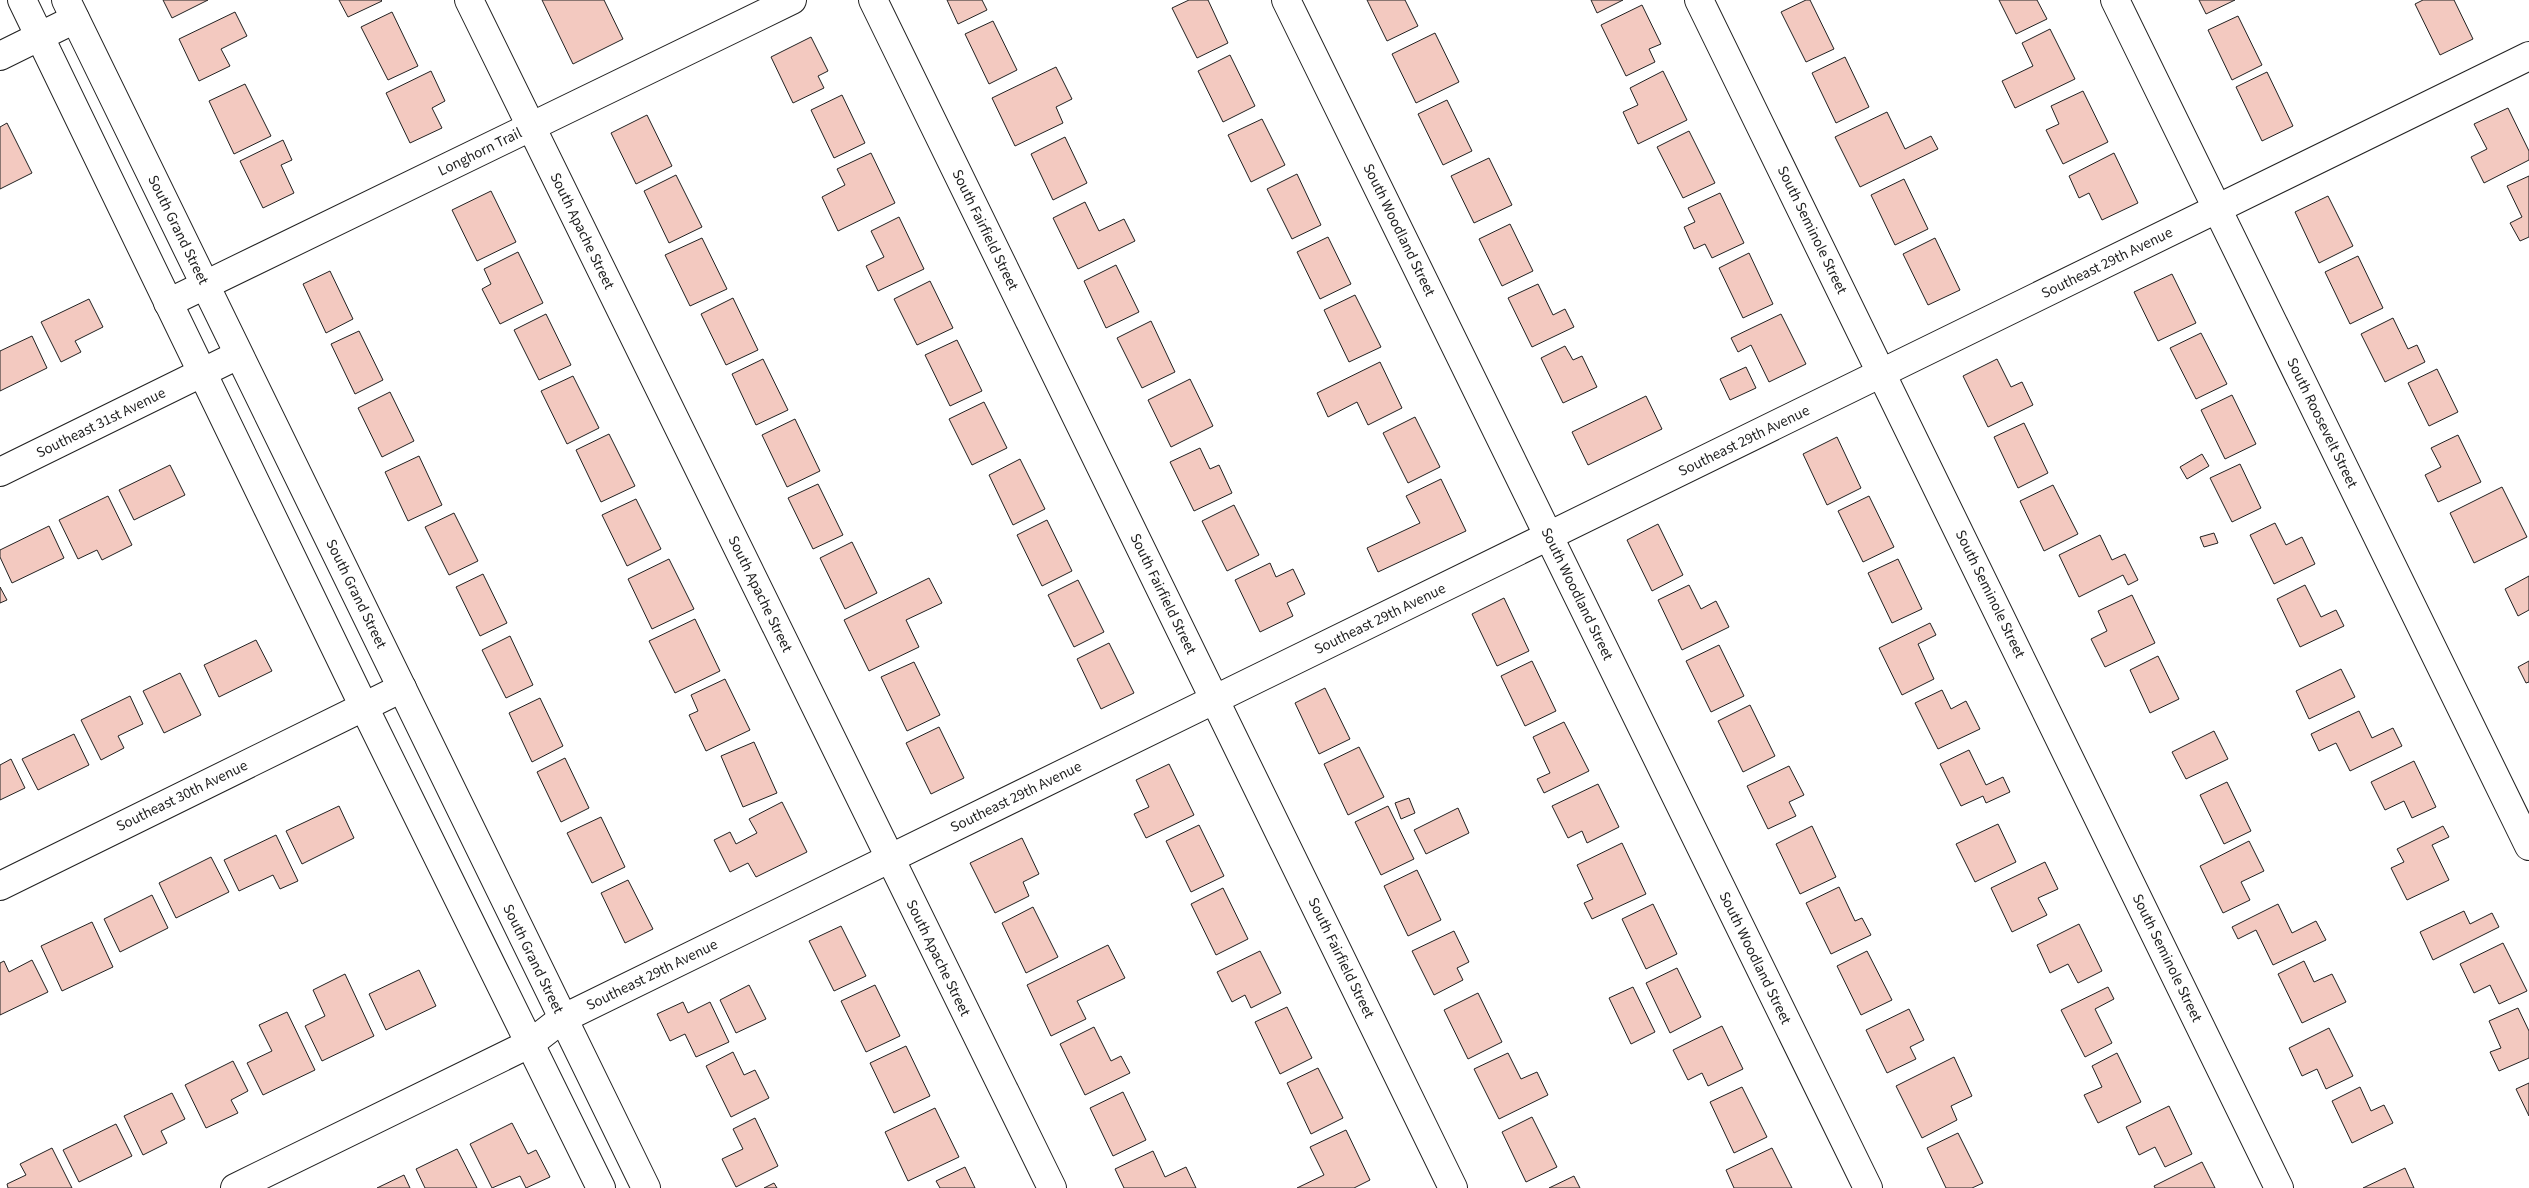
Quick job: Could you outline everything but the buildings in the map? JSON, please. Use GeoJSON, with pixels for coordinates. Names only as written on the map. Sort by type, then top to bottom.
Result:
{"type":"FeatureCollection","features":[{"type":"Feature","properties":{"kind":"street"},"geometry":{"type":"LineString","coordinates":[[22,0],[364,707],[601,1188]]}},
{"type":"Feature","properties":{"kind":"street","name":"South Apache Street"},"geometry":{"type":"LineString","coordinates":[[469,0],[1052,1188]]}},
{"type":"Feature","properties":{"kind":"street","name":"Longhorn Trail"},"geometry":{"type":"LineString","coordinates":[[168,304],[792,0]]}},
{"type":"Feature","properties":{"kind":"street","name":"South Fairfield Street"},"geometry":{"type":"LineString","coordinates":[[873,0],[1453,1188]]}},
{"type":"Feature","properties":{"kind":"street","name":"South Woodland Street"},"geometry":{"type":"LineString","coordinates":[[1286,0],[1868,1188]]}},
{"type":"Feature","properties":{"kind":"street","name":"South Seminole Street"},"geometry":{"type":"LineString","coordinates":[[1699,0],[2279,1188]]}},
{"type":"Feature","properties":{"kind":"street","name":"South Roosevelt Street"},"geometry":{"type":"LineString","coordinates":[[2115,0],[2529,846]]}},
{"type":"Feature","properties":{"kind":"street"},"geometry":{"type":"LineString","coordinates":[[0,56],[40,36],[71,9]]}},
{"type":"Feature","properties":{"kind":"street","name":"South Grand Street"},"geometry":{"type":"LineString","coordinates":[[71,9],[204,286],[646,1188]]}},
{"type":"Feature","properties":{"kind":"street","name":"Southeast 29th Avenue"},"geometry":{"type":"LineString","coordinates":[[235,1188],[531,1043],[562,1019],[2529,56]]}},
{"type":"Feature","properties":{"kind":"street","name":"Southeast 31st Avenue"},"geometry":{"type":"LineString","coordinates":[[0,472],[238,355]]}},
{"type":"Feature","properties":{"kind":"street","name":"Southeast 30th Avenue"},"geometry":{"type":"LineString","coordinates":[[0,886],[402,688]]}}]}
